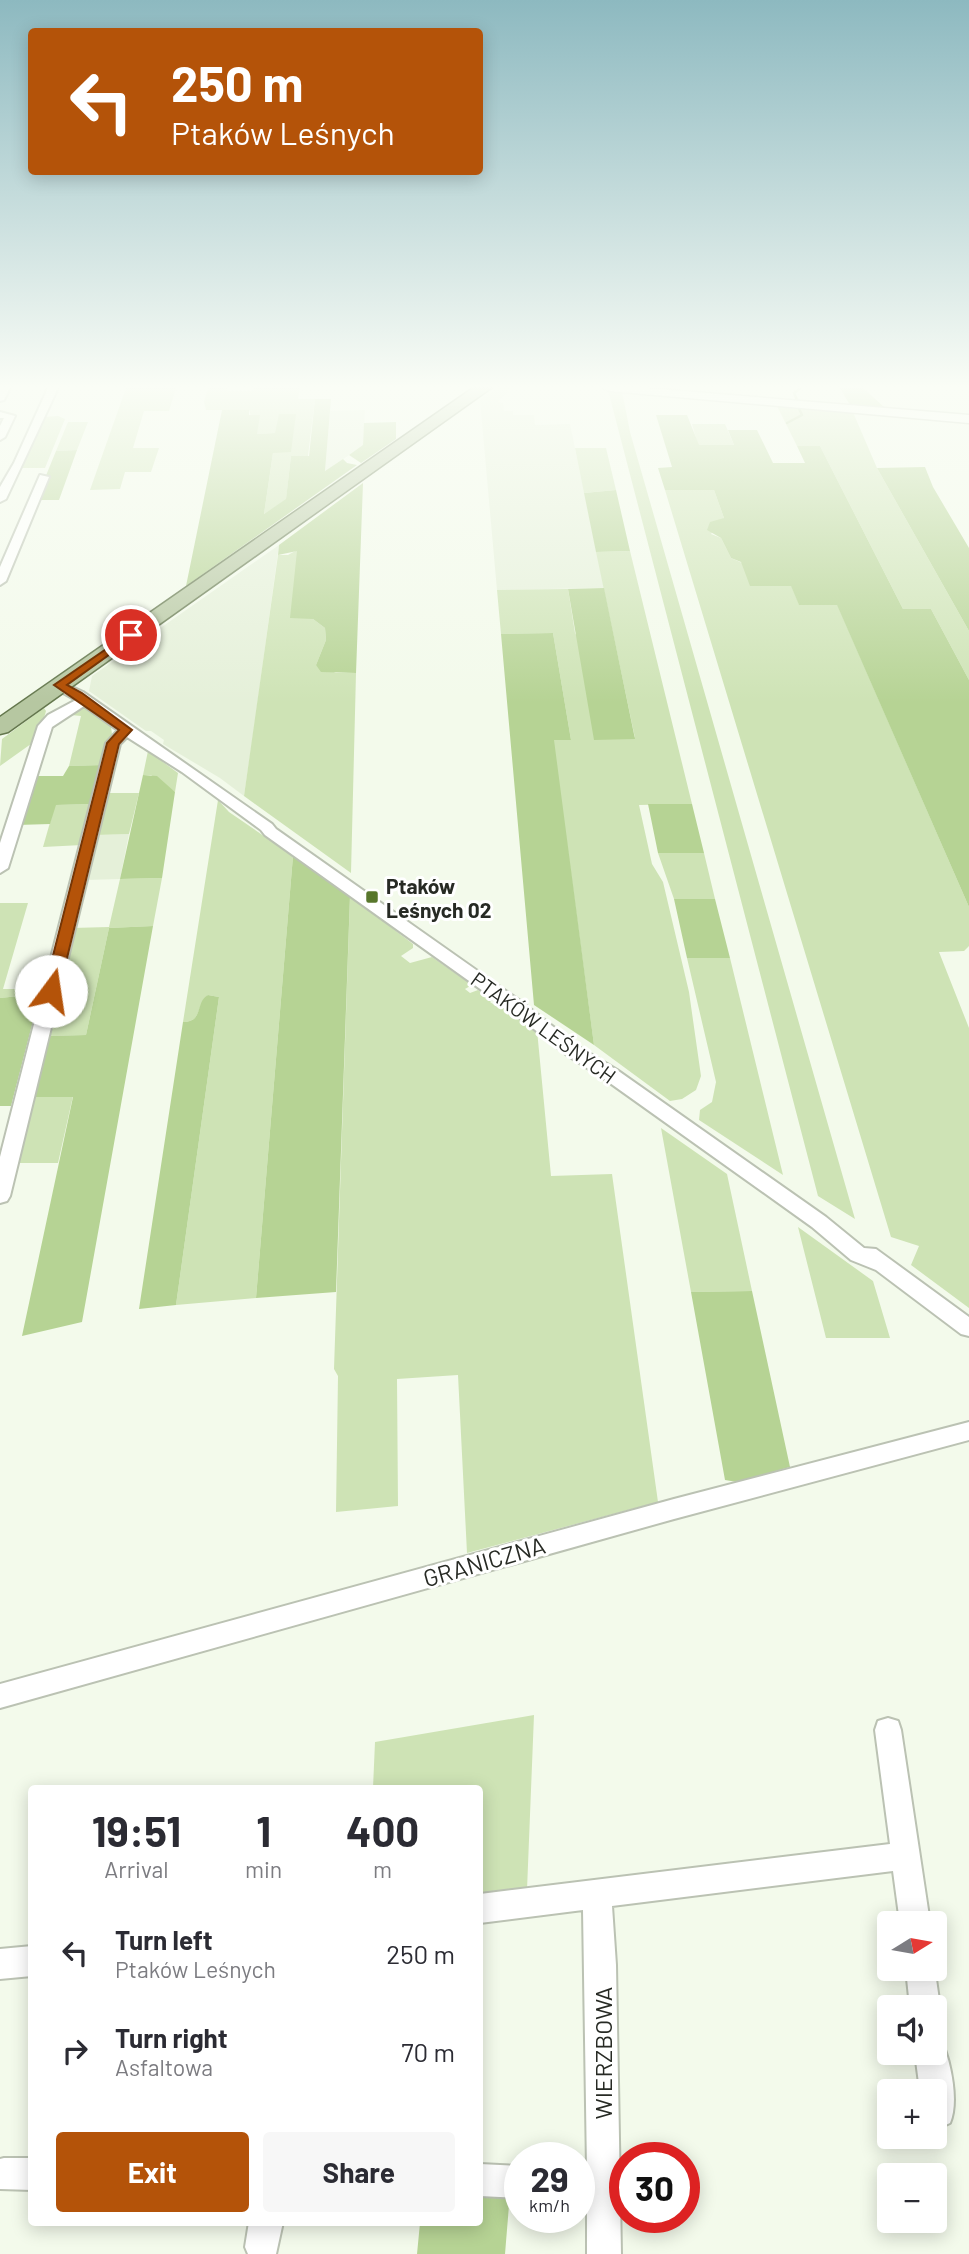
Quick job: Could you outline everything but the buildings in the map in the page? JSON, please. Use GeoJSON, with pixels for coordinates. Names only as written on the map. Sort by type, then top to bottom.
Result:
{"type":"FeatureCollection","features":[{"type":"Feature","properties":{"kind":"main road"},"geometry":{"type":"LineString","coordinates":[[0,727],[333,493]]}},
{"type":"Feature","properties":{"kind":"street"},"geometry":{"type":"LineString","coordinates":[[0,581],[37,493]]}},
{"type":"Feature","properties":{"kind":"street","name":"PTAKÓW LEŚNYCH"},"geometry":{"type":"LineString","coordinates":[[59,685],[85,700],[222,795],[222,801],[238,816],[262,831],[270,832],[573,1051],[610,1074],[818,1222],[858,1255],[878,1263],[969,1328]]}},
{"type":"Feature","properties":{"kind":"street"},"geometry":{"type":"LineString","coordinates":[[0,868],[45,726],[53,718],[85,700]]}},
{"type":"Feature","properties":{"kind":"street"},"geometry":{"type":"LineString","coordinates":[[0,1196],[113,743],[126,730]]}},
{"type":"Feature","properties":{"kind":"street","name":"GRANICZNA"},"geometry":{"type":"LineString","coordinates":[[0,1696],[661,1512],[969,1431]]}},
{"type":"Feature","properties":{"kind":"street"},"geometry":{"type":"LineString","coordinates":[[888,1730],[913,1911]]}},
{"type":"Feature","properties":{"kind":"street"},"geometry":{"type":"LineString","coordinates":[[483,1908],[906,1856]]}},
{"type":"Feature","properties":{"kind":"street","name":"WIERZBOWA"},"geometry":{"type":"LineString","coordinates":[[593,2142],[601,1965],[597,1894]]}},
{"type":"Feature","properties":{"kind":"street"},"geometry":{"type":"LineString","coordinates":[[0,1965],[28,1962]]}},
{"type":"Feature","properties":{"kind":"street"},"geometry":{"type":"LineString","coordinates":[[483,2180],[504,2181]]}},
{"type":"Feature","properties":{"kind":"street","name":"WIERZBOWA"},"geometry":{"type":"LineString","coordinates":[[595,2207],[604,2254]]}},
{"type":"Feature","properties":{"kind":"shaded area"},"geometry":{"type":"Polygon","coordinates":[[[488,493],[584,493],[604,588],[497,590],[488,493]]]}},
{"type":"Feature","properties":{"kind":"shaded area"},"geometry":{"type":"Polygon","coordinates":[[[279,545],[244,796],[220,778],[163,744],[164,740],[151,731],[146,731],[89,691],[92,676],[279,545]]]}},
{"type":"Feature","properties":{"kind":"shaded area"},"geometry":{"type":"Polygon","coordinates":[[[129,834],[120,879],[85,880],[96,835],[129,834]]]}},
{"type":"Feature","properties":{"kind":"green space"},"geometry":{"type":"Polygon","coordinates":[[[39,493],[61,493],[59,500],[36,500],[39,493]]]}},
{"type":"Feature","properties":{"kind":"green space"},"geometry":{"type":"Polygon","coordinates":[[[205,493],[267,493],[264,514],[286,499],[287,493],[317,493],[186,586],[205,493]]]}},
{"type":"Feature","properties":{"kind":"green space"},"geometry":{"type":"Polygon","coordinates":[[[267,493],[287,493],[286,500],[264,514],[267,493]]]}},
{"type":"Feature","properties":{"kind":"green space"},"geometry":{"type":"Polygon","coordinates":[[[349,493],[363,493],[356,673],[321,672],[316,665],[326,640],[325,628],[313,619],[290,618],[297,551],[278,555],[279,545],[349,493]]]}},
{"type":"Feature","properties":{"kind":"green space"},"geometry":{"type":"Polygon","coordinates":[[[584,493],[617,493],[630,551],[596,552],[584,493]]]}},
{"type":"Feature","properties":{"kind":"green space"},"geometry":{"type":"Polygon","coordinates":[[[635,493],[647,493],[855,1219],[818,1196],[635,493]]]}},
{"type":"Feature","properties":{"kind":"green space"},"geometry":{"type":"Polygon","coordinates":[[[666,493],[715,493],[724,518],[711,534],[721,538],[731,558],[791,585],[799,604],[837,604],[969,907],[969,946],[964,951],[939,952],[969,1028],[969,1308],[911,1265],[919,1246],[891,1237],[666,493]]]}},
{"type":"Feature","properties":{"kind":"green space"},"geometry":{"type":"Polygon","coordinates":[[[715,493],[844,493],[903,609],[931,609],[969,680],[969,907],[837,605],[799,605],[791,586],[750,586],[741,562],[731,558],[721,538],[707,530],[710,522],[724,518],[715,493]]]}},
{"type":"Feature","properties":{"kind":"green space"},"geometry":{"type":"Polygon","coordinates":[[[844,493],[891,493],[969,631],[969,680],[931,609],[903,609],[844,493]]]}},
{"type":"Feature","properties":{"kind":"green space"},"geometry":{"type":"Polygon","coordinates":[[[891,493],[937,493],[969,548],[969,631],[891,493]]]}},
{"type":"Feature","properties":{"kind":"green space"},"geometry":{"type":"Polygon","coordinates":[[[297,550],[313,619],[325,628],[326,640],[316,665],[336,673],[356,673],[351,873],[244,796],[278,555],[288,555],[297,550]]]}},
{"type":"Feature","properties":{"kind":"green space"},"geometry":{"type":"Polygon","coordinates":[[[630,551],[692,804],[639,805],[652,864],[663,882],[689,992],[701,1076],[696,1090],[682,1099],[670,1101],[594,1045],[553,740],[571,740],[553,633],[501,634],[497,590],[568,589],[575,633],[635,738],[596,552],[630,551]]]}},
{"type":"Feature","properties":{"kind":"green space"},"geometry":{"type":"Polygon","coordinates":[[[604,588],[635,739],[594,740],[568,589],[604,588]]]}},
{"type":"Feature","properties":{"kind":"green space"},"geometry":{"type":"Polygon","coordinates":[[[553,633],[571,740],[554,740],[594,1045],[534,1005],[501,634],[553,633]]]}},
{"type":"Feature","properties":{"kind":"green space"},"geometry":{"type":"Polygon","coordinates":[[[82,707],[90,708],[111,727],[112,734],[103,765],[69,766],[81,716],[71,715],[46,733],[48,727],[82,707]]]}},
{"type":"Feature","properties":{"kind":"green space"},"geometry":{"type":"Polygon","coordinates":[[[44,708],[46,711],[38,739],[0,766],[2,739],[44,708]]]}},
{"type":"Feature","properties":{"kind":"green space"},"geometry":{"type":"Polygon","coordinates":[[[148,751],[178,773],[175,792],[151,775],[143,775],[148,751]]]}},
{"type":"Feature","properties":{"kind":"green space"},"geometry":{"type":"Polygon","coordinates":[[[103,765],[92,804],[56,805],[50,824],[17,825],[32,776],[63,776],[69,766],[103,765]]]}},
{"type":"Feature","properties":{"kind":"green space"},"geometry":{"type":"Polygon","coordinates":[[[143,775],[157,776],[175,792],[162,878],[120,879],[143,775]]]}},
{"type":"Feature","properties":{"kind":"green space"},"geometry":{"type":"Polygon","coordinates":[[[106,793],[139,793],[129,834],[96,835],[106,793]]]}},
{"type":"Feature","properties":{"kind":"green space"},"geometry":{"type":"Polygon","coordinates":[[[218,800],[229,812],[293,856],[256,1298],[176,1305],[219,997],[208,995],[197,1016],[183,1022],[218,800]]]}},
{"type":"Feature","properties":{"kind":"green space"},"geometry":{"type":"Polygon","coordinates":[[[92,804],[82,845],[43,847],[55,805],[92,804]]]}},
{"type":"Feature","properties":{"kind":"green space"},"geometry":{"type":"Polygon","coordinates":[[[648,804],[692,804],[704,853],[658,853],[648,804]]]}},
{"type":"Feature","properties":{"kind":"green space"},"geometry":{"type":"Polygon","coordinates":[[[658,853],[704,853],[715,899],[674,899],[658,853]]]}},
{"type":"Feature","properties":{"kind":"green space"},"geometry":{"type":"Polygon","coordinates":[[[293,856],[350,896],[336,1292],[256,1298],[293,856]]]}},
{"type":"Feature","properties":{"kind":"green space"},"geometry":{"type":"Polygon","coordinates":[[[162,878],[153,926],[109,928],[86,1035],[47,1036],[72,928],[109,927],[120,879],[162,878]]]}},
{"type":"Feature","properties":{"kind":"green space"},"geometry":{"type":"Polygon","coordinates":[[[350,896],[413,944],[413,948],[401,956],[410,963],[432,957],[472,985],[465,989],[470,993],[478,990],[492,1000],[490,1002],[496,1006],[500,1005],[537,1030],[551,1176],[612,1174],[658,1502],[467,1553],[458,1375],[397,1379],[398,1506],[336,1512],[338,1376],[334,1369],[350,896]]]}},
{"type":"Feature","properties":{"kind":"green space"},"geometry":{"type":"Polygon","coordinates":[[[674,899],[715,899],[730,958],[687,958],[674,899]]]}},
{"type":"Feature","properties":{"kind":"green space"},"geometry":{"type":"Polygon","coordinates":[[[0,903],[28,903],[3,989],[39,989],[38,1002],[29,995],[0,998],[0,903]]]}},
{"type":"Feature","properties":{"kind":"green space"},"geometry":{"type":"Polygon","coordinates":[[[153,926],[82,1322],[22,1336],[73,1097],[31,1097],[47,1036],[86,1035],[109,928],[153,926]]]}},
{"type":"Feature","properties":{"kind":"green space"},"geometry":{"type":"Polygon","coordinates":[[[687,958],[730,958],[783,1175],[699,1120],[700,1110],[712,1102],[716,1082],[687,958]]]}},
{"type":"Feature","properties":{"kind":"green space"},"geometry":{"type":"Polygon","coordinates":[[[29,995],[38,1002],[11,1106],[0,1106],[0,998],[29,995]]]}},
{"type":"Feature","properties":{"kind":"green space"},"geometry":{"type":"Polygon","coordinates":[[[208,995],[219,997],[176,1305],[139,1309],[183,1022],[194,1019],[208,995]]]}},
{"type":"Feature","properties":{"kind":"green space"},"geometry":{"type":"Polygon","coordinates":[[[73,1096],[58,1163],[15,1163],[31,1097],[73,1096]]]}},
{"type":"Feature","properties":{"kind":"green space"},"geometry":{"type":"Polygon","coordinates":[[[661,1128],[727,1174],[752,1291],[691,1292],[661,1128]]]}},
{"type":"Feature","properties":{"kind":"green space"},"geometry":{"type":"Polygon","coordinates":[[[798,1227],[873,1281],[890,1338],[826,1338],[798,1227]]]}},
{"type":"Feature","properties":{"kind":"green space"},"geometry":{"type":"Polygon","coordinates":[[[752,1291],[790,1467],[737,1482],[725,1480],[691,1292],[752,1291]]]}},
{"type":"Feature","properties":{"kind":"green space"},"geometry":{"type":"Polygon","coordinates":[[[534,1715],[527,1890],[483,1896],[483,1785],[373,1785],[375,1742],[534,1715]]]}},
{"type":"Feature","properties":{"kind":"green space"},"geometry":{"type":"Polygon","coordinates":[[[483,2190],[504,2192],[505,2254],[417,2254],[420,2226],[483,2226],[483,2190]]]}},
{"type":"Feature","properties":{"kind":"place","name":"Ptaków Leśnych 02"},"geometry":{"type":"Point","coordinates":[372,897]}},
{"type":"Feature","properties":{"kind":"route"},"geometry":{"type":"LineString","coordinates":[[51,991],[113,743],[126,730],[78,695],[59,685],[131,635]]}}]}
